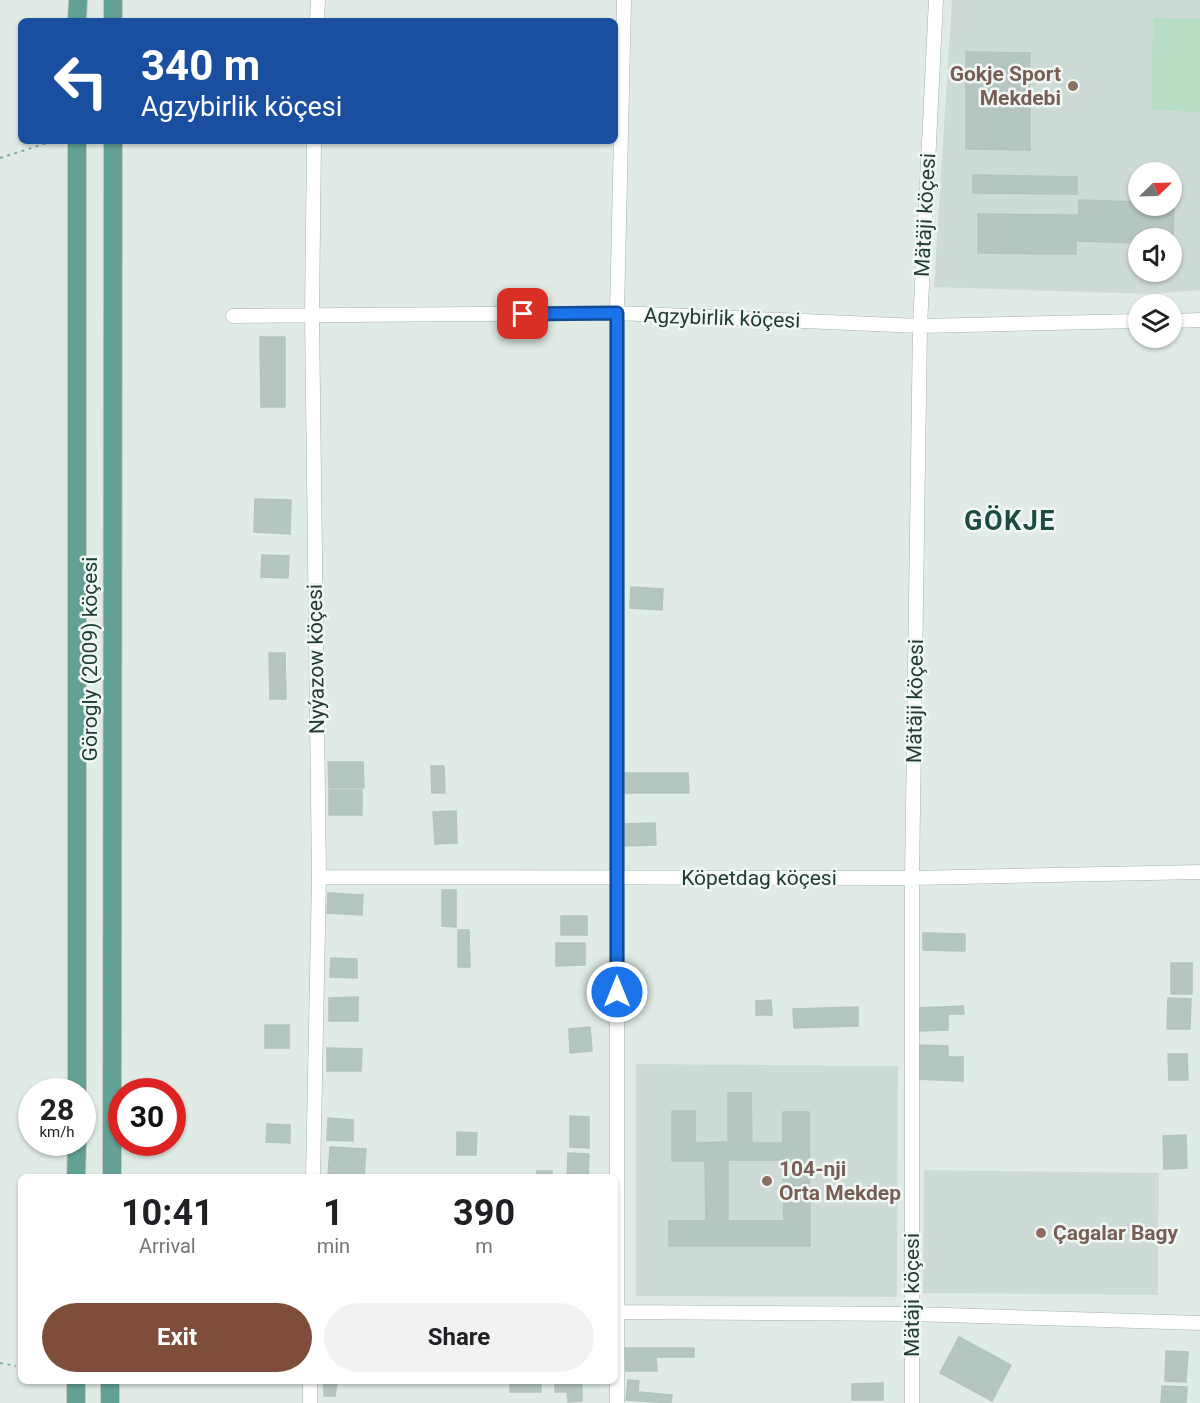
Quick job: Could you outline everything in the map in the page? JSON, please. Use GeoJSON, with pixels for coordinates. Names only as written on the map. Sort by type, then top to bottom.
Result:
{"type":"FeatureCollection","features":[{"type":"Feature","properties":{"kind":"main road"},"geometry":{"type":"LineString","coordinates":[[77,18],[78,0]]}},
{"type":"Feature","properties":{"kind":"main road"},"geometry":{"type":"LineString","coordinates":[[113,0],[113,18]]}},
{"type":"Feature","properties":{"kind":"main road","name":"Görogly (2009) köçesi"},"geometry":{"type":"LineString","coordinates":[[77,144],[77,1078]]}},
{"type":"Feature","properties":{"kind":"main road","name":"Görogly (2009) köçesi"},"geometry":{"type":"LineString","coordinates":[[112,1174],[113,144]]}},
{"type":"Feature","properties":{"kind":"main road"},"geometry":{"type":"LineString","coordinates":[[76,1156],[76,1174]]}},
{"type":"Feature","properties":{"kind":"main road"},"geometry":{"type":"LineString","coordinates":[[76,1384],[76,1403]]}},
{"type":"Feature","properties":{"kind":"main road"},"geometry":{"type":"LineString","coordinates":[[110,1384],[110,1403]]}},
{"type":"Feature","properties":{"kind":"street"},"geometry":{"type":"LineString","coordinates":[[317,18],[318,0]]}},
{"type":"Feature","properties":{"kind":"street"},"geometry":{"type":"LineString","coordinates":[[616,1174],[617,313],[624,0]]}},
{"type":"Feature","properties":{"kind":"street","name":"Mätäji köçesi"},"geometry":{"type":"LineString","coordinates":[[912,1403],[912,878],[920,326],[936,0]]}},
{"type":"Feature","properties":{"kind":"street","name":"Nyýazow köçesi"},"geometry":{"type":"LineString","coordinates":[[313,1174],[319,877],[312,315],[314,144]]}},
{"type":"Feature","properties":{"kind":"street","name":"Agzybirlik köçesi"},"geometry":{"type":"LineString","coordinates":[[233,316],[617,313],[920,326],[1128,321]]}},
{"type":"Feature","properties":{"kind":"street"},"geometry":{"type":"LineString","coordinates":[[1182,321],[1200,320]]}},
{"type":"Feature","properties":{"kind":"street","name":"Köpetdag köçesi"},"geometry":{"type":"LineString","coordinates":[[319,877],[912,878],[1200,872]]}},
{"type":"Feature","properties":{"kind":"street"},"geometry":{"type":"LineString","coordinates":[[618,1312],[912,1314],[1200,1323]]}},
{"type":"Feature","properties":{"kind":"street"},"geometry":{"type":"LineString","coordinates":[[310,1384],[310,1403]]}},
{"type":"Feature","properties":{"kind":"street"},"geometry":{"type":"LineString","coordinates":[[617,1384],[617,1403]]}},
{"type":"Feature","properties":{"kind":"path"},"geometry":{"type":"LineString","coordinates":[[0,158],[44,144]]}},
{"type":"Feature","properties":{"kind":"path"},"geometry":{"type":"LineString","coordinates":[[0,1363],[15,1366]]}},
{"type":"Feature","properties":{"kind":"shaded area","name":"Gokje Sport Mekdebi"},"geometry":{"type":"Polygon","coordinates":[[[952,0],[1200,0],[1200,290],[1151,294],[934,287],[952,0]]]}},
{"type":"Feature","properties":{"kind":"shaded area","name":"104-nji Orta Mekdep"},"geometry":{"type":"Polygon","coordinates":[[[636,1064],[898,1066],[897,1297],[636,1296],[636,1064]]]}},
{"type":"Feature","properties":{"kind":"shaded area","name":"Çagalar Bagy"},"geometry":{"type":"Polygon","coordinates":[[[924,1170],[1159,1173],[1158,1295],[923,1293],[924,1170]]]}},
{"type":"Feature","properties":{"kind":"green space"},"geometry":{"type":"Polygon","coordinates":[[[1153,18],[1200,19],[1200,112],[1152,110],[1153,18]]]}},
{"type":"Feature","properties":{"kind":"building"},"geometry":{"type":"Polygon","coordinates":[[[966,52],[1030,53],[1030,150],[966,149],[966,52]]]}},
{"type":"Feature","properties":{"kind":"building"},"geometry":{"type":"Polygon","coordinates":[[[973,175],[1077,177],[1077,194],[973,193],[973,175]]]}},
{"type":"Feature","properties":{"kind":"building"},"geometry":{"type":"Polygon","coordinates":[[[1079,200],[1128,202],[1128,216],[1174,216],[1173,228],[1128,228],[1128,243],[1078,241],[1079,200]]]}},
{"type":"Feature","properties":{"kind":"building"},"geometry":{"type":"Polygon","coordinates":[[[978,214],[1077,215],[1076,254],[978,253],[978,214]]]}},
{"type":"Feature","properties":{"kind":"building"},"geometry":{"type":"Polygon","coordinates":[[[260,337],[285,337],[285,407],[261,407],[260,337]]]}},
{"type":"Feature","properties":{"kind":"building"},"geometry":{"type":"Polygon","coordinates":[[[255,499],[291,500],[290,534],[254,532],[255,499]]]}},
{"type":"Feature","properties":{"kind":"building"},"geometry":{"type":"Polygon","coordinates":[[[262,555],[289,556],[288,578],[261,577],[262,555]]]}},
{"type":"Feature","properties":{"kind":"building"},"geometry":{"type":"Polygon","coordinates":[[[631,587],[663,589],[662,610],[630,608],[631,587]]]}},
{"type":"Feature","properties":{"kind":"building"},"geometry":{"type":"Polygon","coordinates":[[[269,653],[285,653],[286,699],[270,699],[269,653]]]}},
{"type":"Feature","properties":{"kind":"building"},"geometry":{"type":"Polygon","coordinates":[[[328,762],[363,762],[364,788],[329,788],[328,762]]]}},
{"type":"Feature","properties":{"kind":"building"},"geometry":{"type":"Polygon","coordinates":[[[431,766],[444,766],[445,793],[432,793],[431,766]]]}},
{"type":"Feature","properties":{"kind":"building"},"geometry":{"type":"Polygon","coordinates":[[[624,773],[688,773],[689,793],[624,793],[624,773]]]}},
{"type":"Feature","properties":{"kind":"building"},"geometry":{"type":"Polygon","coordinates":[[[329,790],[362,790],[362,815],[329,815],[329,790]]]}},
{"type":"Feature","properties":{"kind":"building"},"geometry":{"type":"Polygon","coordinates":[[[456,811],[457,843],[435,844],[433,812],[456,811]]]}},
{"type":"Feature","properties":{"kind":"building"},"geometry":{"type":"Polygon","coordinates":[[[655,823],[656,845],[625,846],[625,824],[655,823]]]}},
{"type":"Feature","properties":{"kind":"building"},"geometry":{"type":"Polygon","coordinates":[[[442,890],[456,890],[456,927],[442,926],[442,890]]]}},
{"type":"Feature","properties":{"kind":"building"},"geometry":{"type":"Polygon","coordinates":[[[328,893],[363,895],[362,915],[327,913],[328,893]]]}},
{"type":"Feature","properties":{"kind":"building"},"geometry":{"type":"Polygon","coordinates":[[[561,916],[587,916],[587,935],[561,935],[561,916]]]}},
{"type":"Feature","properties":{"kind":"building"},"geometry":{"type":"Polygon","coordinates":[[[458,930],[469,930],[470,967],[458,967],[458,930]]]}},
{"type":"Feature","properties":{"kind":"building"},"geometry":{"type":"Polygon","coordinates":[[[923,933],[965,934],[965,951],[923,950],[923,933]]]}},
{"type":"Feature","properties":{"kind":"building"},"geometry":{"type":"Polygon","coordinates":[[[556,943],[585,943],[585,965],[556,966],[556,943]]]}},
{"type":"Feature","properties":{"kind":"building"},"geometry":{"type":"Polygon","coordinates":[[[331,958],[357,959],[357,978],[330,977],[331,958]]]}},
{"type":"Feature","properties":{"kind":"building"},"geometry":{"type":"Polygon","coordinates":[[[1171,963],[1192,963],[1192,994],[1171,994],[1171,963]]]}},
{"type":"Feature","properties":{"kind":"building"},"geometry":{"type":"Polygon","coordinates":[[[358,997],[358,1021],[329,1021],[329,998],[358,997]]]}},
{"type":"Feature","properties":{"kind":"building"},"geometry":{"type":"Polygon","coordinates":[[[1168,998],[1191,999],[1190,1029],[1167,1029],[1168,998]]]}},
{"type":"Feature","properties":{"kind":"building"},"geometry":{"type":"Polygon","coordinates":[[[771,1000],[772,1015],[756,1015],[756,1001],[771,1000]]]}},
{"type":"Feature","properties":{"kind":"building"},"geometry":{"type":"Polygon","coordinates":[[[963,1006],[964,1014],[948,1014],[948,1030],[918,1031],[917,1008],[963,1006]]]}},
{"type":"Feature","properties":{"kind":"building"},"geometry":{"type":"Polygon","coordinates":[[[858,1007],[858,1026],[794,1028],[793,1009],[858,1007]]]}},
{"type":"Feature","properties":{"kind":"building"},"geometry":{"type":"Polygon","coordinates":[[[265,1025],[289,1025],[289,1048],[265,1048],[265,1025]]]}},
{"type":"Feature","properties":{"kind":"building"},"geometry":{"type":"Polygon","coordinates":[[[590,1027],[592,1051],[570,1053],[569,1029],[590,1027]]]}},
{"type":"Feature","properties":{"kind":"building"},"geometry":{"type":"Polygon","coordinates":[[[916,1045],[948,1046],[948,1057],[963,1057],[963,1081],[916,1079],[916,1045]]]}},
{"type":"Feature","properties":{"kind":"building"},"geometry":{"type":"Polygon","coordinates":[[[327,1048],[362,1049],[361,1071],[327,1071],[327,1048]]]}},
{"type":"Feature","properties":{"kind":"building"},"geometry":{"type":"Polygon","coordinates":[[[1168,1054],[1187,1054],[1188,1080],[1169,1080],[1168,1054]]]}},
{"type":"Feature","properties":{"kind":"building"},"geometry":{"type":"Polygon","coordinates":[[[728,1093],[751,1093],[752,1143],[783,1143],[783,1112],[809,1112],[810,1246],[669,1246],[669,1221],[706,1221],[705,1161],[672,1161],[672,1111],[695,1111],[695,1143],[728,1142],[728,1093]],[[728,1160],[728,1221],[784,1221],[783,1160],[728,1160]]]}},
{"type":"Feature","properties":{"kind":"building"},"geometry":{"type":"Polygon","coordinates":[[[570,1116],[589,1117],[589,1148],[570,1147],[570,1116]]]}},
{"type":"Feature","properties":{"kind":"building"},"geometry":{"type":"Polygon","coordinates":[[[328,1118],[353,1120],[353,1141],[327,1140],[328,1118]]]}},
{"type":"Feature","properties":{"kind":"building"},"geometry":{"type":"Polygon","coordinates":[[[267,1124],[290,1125],[290,1143],[266,1142],[267,1124]]]}},
{"type":"Feature","properties":{"kind":"building"},"geometry":{"type":"Polygon","coordinates":[[[457,1132],[477,1133],[476,1155],[457,1155],[457,1132]]]}},
{"type":"Feature","properties":{"kind":"building"},"geometry":{"type":"Polygon","coordinates":[[[1186,1135],[1187,1168],[1164,1169],[1163,1136],[1186,1135]]]}},
{"type":"Feature","properties":{"kind":"building"},"geometry":{"type":"Polygon","coordinates":[[[330,1147],[366,1149],[364,1174],[328,1174],[330,1147]]]}},
{"type":"Feature","properties":{"kind":"building"},"geometry":{"type":"Polygon","coordinates":[[[568,1153],[589,1154],[588,1174],[567,1174],[568,1153]]]}},
{"type":"Feature","properties":{"kind":"building"},"geometry":{"type":"Polygon","coordinates":[[[537,1171],[552,1171],[552,1174],[537,1174],[537,1171]]]}},
{"type":"Feature","properties":{"kind":"building"},"geometry":{"type":"Polygon","coordinates":[[[959,1337],[1011,1365],[992,1401],[940,1373],[959,1337]]]}},
{"type":"Feature","properties":{"kind":"building"},"geometry":{"type":"Polygon","coordinates":[[[625,1348],[694,1348],[694,1357],[656,1357],[657,1371],[626,1371],[625,1348]]]}},
{"type":"Feature","properties":{"kind":"building"},"geometry":{"type":"Polygon","coordinates":[[[1166,1351],[1188,1352],[1186,1382],[1165,1381],[1166,1351]]]}},
{"type":"Feature","properties":{"kind":"building"},"geometry":{"type":"Polygon","coordinates":[[[628,1380],[639,1381],[638,1392],[672,1395],[671,1403],[626,1400],[628,1380]]]}},
{"type":"Feature","properties":{"kind":"building"},"geometry":{"type":"Polygon","coordinates":[[[883,1383],[883,1400],[852,1400],[852,1384],[883,1383]]]}},
{"type":"Feature","properties":{"kind":"building"},"geometry":{"type":"Polygon","coordinates":[[[324,1384],[337,1384],[335,1396],[324,1396],[324,1384]]]}},
{"type":"Feature","properties":{"kind":"building"},"geometry":{"type":"Polygon","coordinates":[[[510,1384],[541,1384],[541,1392],[510,1392],[510,1384]]]}},
{"type":"Feature","properties":{"kind":"building"},"geometry":{"type":"Polygon","coordinates":[[[555,1384],[582,1384],[582,1401],[568,1402],[567,1392],[555,1392],[555,1384]]]}},
{"type":"Feature","properties":{"kind":"building"},"geometry":{"type":"Polygon","coordinates":[[[1162,1386],[1187,1387],[1186,1403],[1161,1403],[1162,1386]]]}},
{"type":"Feature","properties":{"kind":"place","name":"Gokje Sport Mekdebi"},"geometry":{"type":"Point","coordinates":[1073,86]}},
{"type":"Feature","properties":{"kind":"place","name":"104-nji Orta Mekdep"},"geometry":{"type":"Point","coordinates":[767,1181]}},
{"type":"Feature","properties":{"kind":"place","name":"Çagalar Bagy"},"geometry":{"type":"Point","coordinates":[1041,1233]}},
{"type":"Feature","properties":{"kind":"district","name":"GÖKJE"},"geometry":{"type":"Point","coordinates":[1010,521]}},
{"type":"Feature","properties":{"kind":"route"},"geometry":{"type":"LineString","coordinates":[[523,314],[617,313],[617,992]]}}]}
